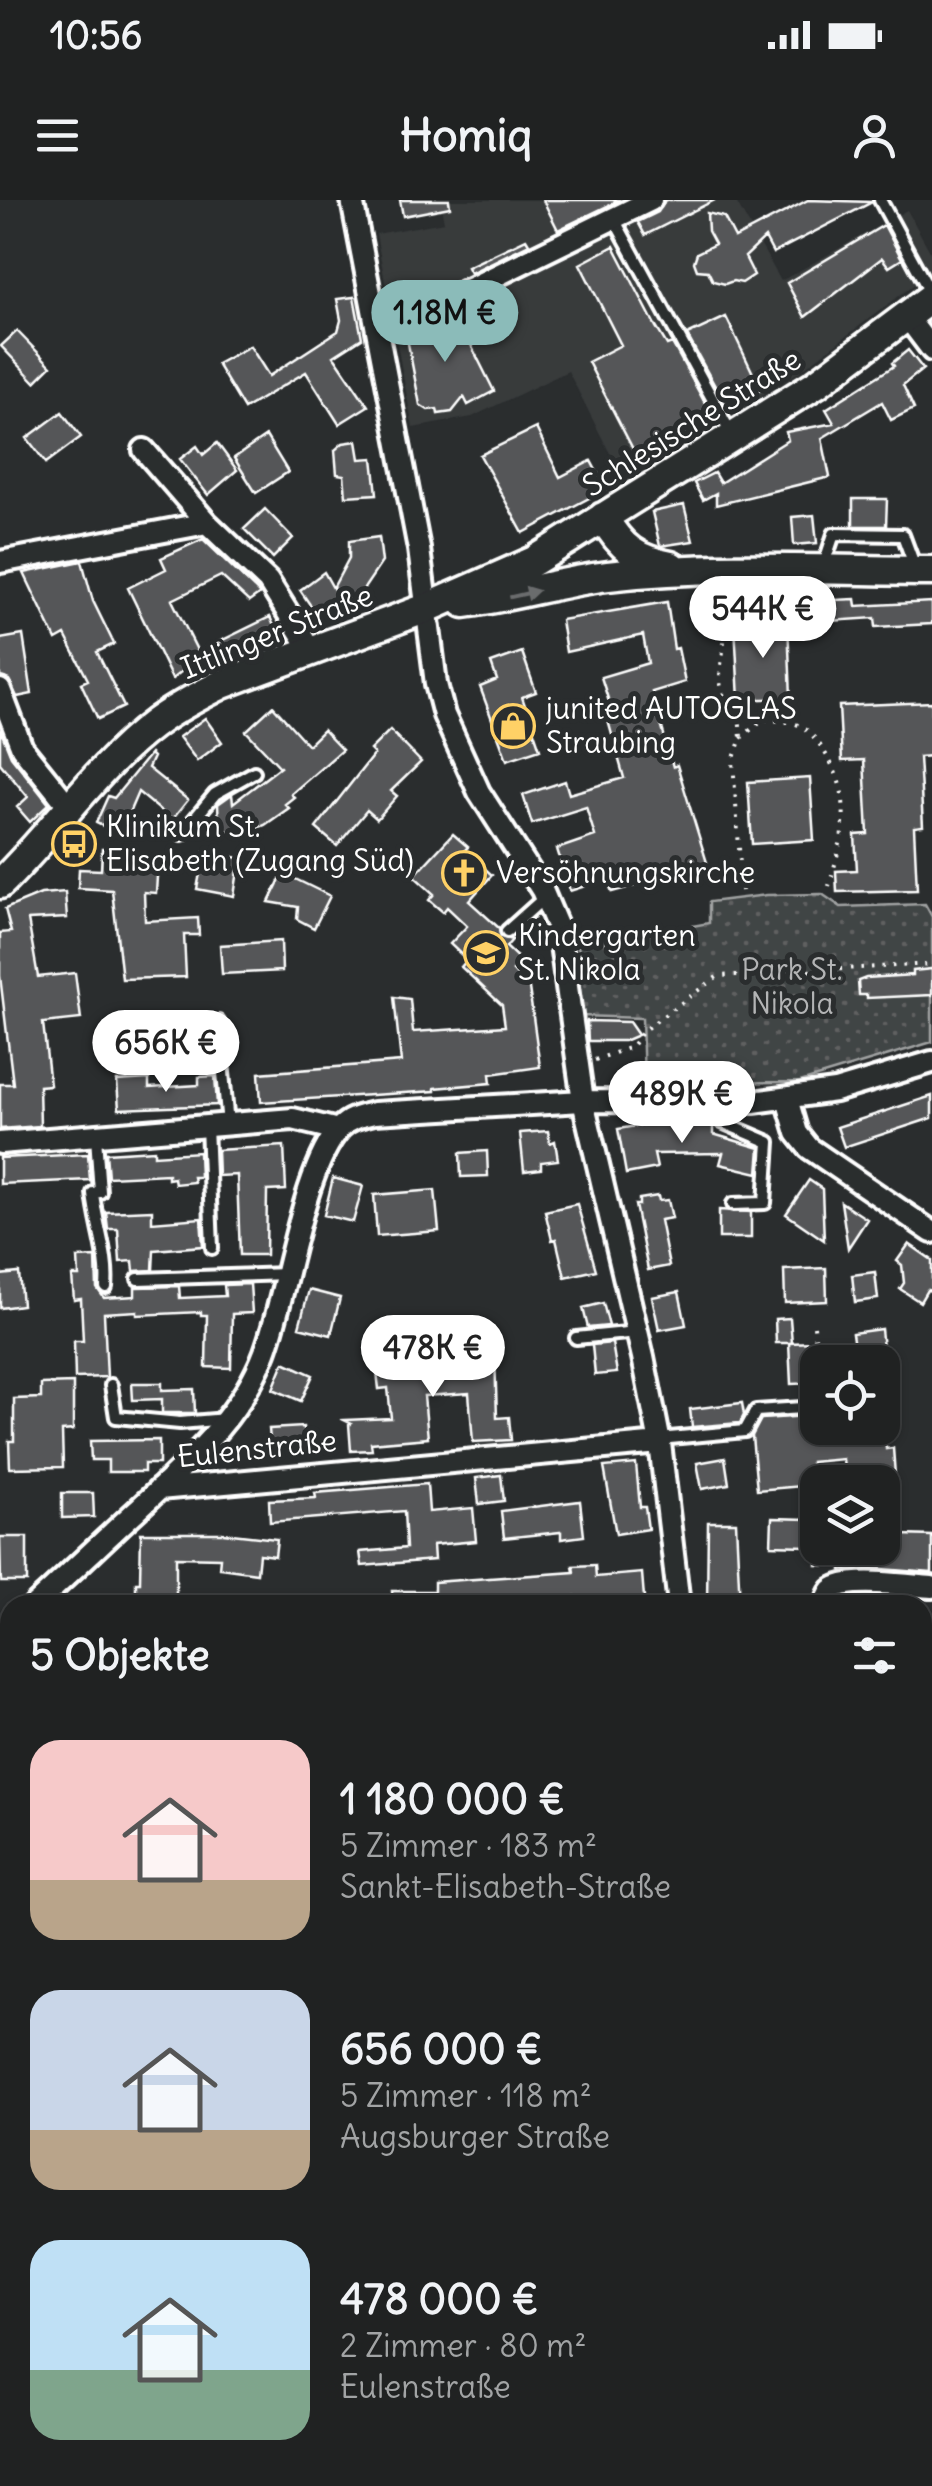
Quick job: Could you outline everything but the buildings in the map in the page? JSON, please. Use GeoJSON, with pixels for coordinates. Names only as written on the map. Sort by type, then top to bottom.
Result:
{"type":"FeatureCollection","features":[{"type":"Feature","properties":{"kind":"street"},"geometry":{"type":"LineString","coordinates":[[352,200],[420,549],[436,684],[444,715],[479,792],[545,897],[559,930],[583,1101],[660,1441],[678,1595]]}},
{"type":"Feature","properties":{"kind":"street"},"geometry":{"type":"LineString","coordinates":[[376,324],[454,296],[650,200]]}},
{"type":"Feature","properties":{"kind":"street","name":"Schlesische Straße"},"geometry":{"type":"LineString","coordinates":[[476,589],[534,561],[816,384],[932,296]]}},
{"type":"Feature","properties":{"kind":"street"},"geometry":{"type":"LineString","coordinates":[[907,317],[932,350]]}},
{"type":"Feature","properties":{"kind":"street"},"geometry":{"type":"LineString","coordinates":[[144,450],[207,523],[268,581],[311,650]]}},
{"type":"Feature","properties":{"kind":"street","name":"Ittlinger Straße"},"geometry":{"type":"LineString","coordinates":[[603,517],[623,545],[646,562],[697,570]]}},
{"type":"Feature","properties":{"kind":"street"},"geometry":{"type":"LineString","coordinates":[[0,562],[207,523]]}},
{"type":"Feature","properties":{"kind":"street","name":"Ittlinger Straße"},"geometry":{"type":"LineString","coordinates":[[428,608],[514,597],[608,576],[697,570],[924,571]]}},
{"type":"Feature","properties":{"kind":"street","name":"Ittlinger Straße"},"geometry":{"type":"LineString","coordinates":[[0,884],[126,749],[152,724],[182,704],[222,684],[476,589]]}},
{"type":"Feature","properties":{"kind":"street"},"geometry":{"type":"LineString","coordinates":[[0,690],[22,748],[71,808]]}},
{"type":"Feature","properties":{"kind":"street"},"geometry":{"type":"LineString","coordinates":[[46,1595],[159,1489],[226,1419],[255,1378],[317,1167],[338,1130],[353,1118],[374,1113],[583,1101],[722,1102],[786,1098],[835,1091],[932,1062]]}},
{"type":"Feature","properties":{"kind":"street"},"geometry":{"type":"LineString","coordinates":[[786,1098],[797,1133],[809,1148],[932,1232]]}},
{"type":"Feature","properties":{"kind":"street"},"geometry":{"type":"LineString","coordinates":[[0,1143],[293,1120],[338,1130]]}},
{"type":"Feature","properties":{"kind":"street","name":"Eulenstraße"},"geometry":{"type":"LineString","coordinates":[[159,1489],[660,1441]]}},
{"type":"Feature","properties":{"kind":"street"},"geometry":{"type":"LineString","coordinates":[[828,1595],[836,1587],[853,1583],[932,1587]]}},
{"type":"Feature","properties":{"kind":"lane","name":"Schlesische Straße"},"geometry":{"type":"LineString","coordinates":[[880,200],[932,296]]}},
{"type":"Feature","properties":{"kind":"lane"},"geometry":{"type":"LineString","coordinates":[[614,219],[733,436]]}},
{"type":"Feature","properties":{"kind":"lane"},"geometry":{"type":"LineString","coordinates":[[730,607],[734,570]]}},
{"type":"Feature","properties":{"kind":"lane"},"geometry":{"type":"LineString","coordinates":[[182,834],[215,794],[254,772]]}},
{"type":"Feature","properties":{"kind":"lane"},"geometry":{"type":"LineString","coordinates":[[507,931],[545,897]]}},
{"type":"Feature","properties":{"kind":"lane"},"geometry":{"type":"LineString","coordinates":[[199,1022],[218,1022],[212,1248]]}},
{"type":"Feature","properties":{"kind":"lane"},"geometry":{"type":"LineString","coordinates":[[722,1102],[722,1122],[770,1142],[764,1203],[733,1204]]}},
{"type":"Feature","properties":{"kind":"lane"},"geometry":{"type":"LineString","coordinates":[[96,1137],[100,1192],[93,1194],[100,1246],[108,1264],[106,1286]]}},
{"type":"Feature","properties":{"kind":"lane"},"geometry":{"type":"LineString","coordinates":[[138,1279],[288,1274]]}},
{"type":"Feature","properties":{"kind":"lane"},"geometry":{"type":"LineString","coordinates":[[576,1338],[638,1332]]}},
{"type":"Feature","properties":{"kind":"lane"},"geometry":{"type":"LineString","coordinates":[[110,1384],[116,1418],[180,1423],[226,1419]]}},
{"type":"Feature","properties":{"kind":"lane"},"geometry":{"type":"LineString","coordinates":[[660,1441],[744,1432],[756,1411],[800,1408]]}},
{"type":"Feature","properties":{"kind":"path"},"geometry":{"type":"LineString","coordinates":[[730,607],[720,686],[726,700],[739,714],[761,722],[800,725],[818,741],[838,772],[846,804],[829,886]]}},
{"type":"Feature","properties":{"kind":"path"},"geometry":{"type":"LineString","coordinates":[[739,714],[741,738],[733,762],[742,890]]}},
{"type":"Feature","properties":{"kind":"path"},"geometry":{"type":"LineString","coordinates":[[741,738],[761,722]]}},
{"type":"Feature","properties":{"kind":"path"},"geometry":{"type":"LineString","coordinates":[[576,1064],[631,1048],[644,1030],[718,976],[932,964]]}},
{"type":"Feature","properties":{"kind":"path"},"geometry":{"type":"LineString","coordinates":[[814,1326],[816,1345]]}},
{"type":"Feature","properties":{"kind":"shaded area"},"geometry":{"type":"Polygon","coordinates":[[[440,200],[735,200],[781,281],[907,210],[932,255],[932,271],[799,372],[624,481],[568,371],[472,417],[413,428],[376,234],[444,222],[440,200]]]}},
{"type":"Feature","properties":{"kind":"green space","name":"Park St. Nikola"},"geometry":{"type":"Polygon","coordinates":[[[822,894],[841,907],[925,904],[932,917],[932,1042],[800,1082],[644,1083],[642,1018],[580,1016],[578,934],[596,929],[604,942],[709,923],[709,902],[822,894]]]}},
{"type":"Feature","properties":{"kind":"place","name":"junited AUTOGLAS Straubing"},"geometry":{"type":"Point","coordinates":[513,726]}},
{"type":"Feature","properties":{"kind":"place","name":"Klinikum St. Elisabeth (Zugang Süd)"},"geometry":{"type":"Point","coordinates":[74,844]}},
{"type":"Feature","properties":{"kind":"place","name":"Versöhnungskirche"},"geometry":{"type":"Point","coordinates":[464,873]}},
{"type":"Feature","properties":{"kind":"place","name":"Kindergarten St. Nikola"},"geometry":{"type":"Point","coordinates":[486,953]}}]}
